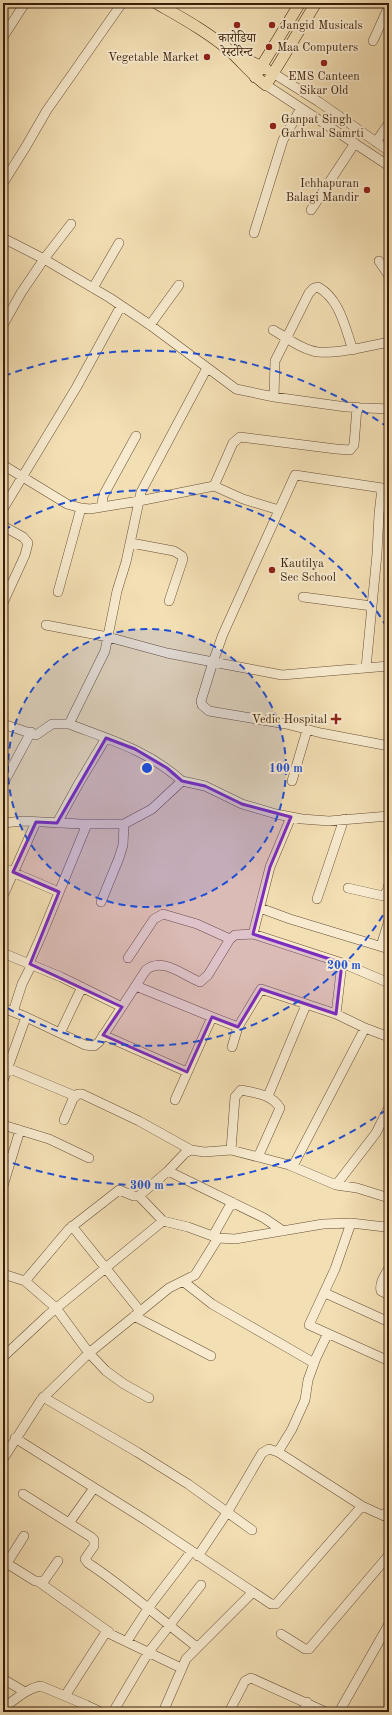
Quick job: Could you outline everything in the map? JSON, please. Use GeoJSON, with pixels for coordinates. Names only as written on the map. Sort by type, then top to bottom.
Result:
{"type":"FeatureCollection","features":[{"type":"Feature","properties":{"kind":"main road"},"geometry":{"type":"LineString","coordinates":[[156,3],[206,32],[231,52],[255,77],[266,85],[316,3]]}},
{"type":"Feature","properties":{"kind":"main road"},"geometry":{"type":"LineString","coordinates":[[255,77],[300,3]]}},
{"type":"Feature","properties":{"kind":"main road"},"geometry":{"type":"LineString","coordinates":[[231,52],[262,66],[273,74]]}},
{"type":"Feature","properties":{"kind":"street"},"geometry":{"type":"LineString","coordinates":[[3,37],[25,3]]}},
{"type":"Feature","properties":{"kind":"street"},"geometry":{"type":"LineString","coordinates":[[3,183],[7,170],[121,3]]}},
{"type":"Feature","properties":{"kind":"street"},"geometry":{"type":"LineString","coordinates":[[373,41],[389,6]]}},
{"type":"Feature","properties":{"kind":"street"},"geometry":{"type":"LineString","coordinates":[[273,74],[389,151]]}},
{"type":"Feature","properties":{"kind":"street"},"geometry":{"type":"LineString","coordinates":[[266,85],[389,166]]}},
{"type":"Feature","properties":{"kind":"street"},"geometry":{"type":"LineString","coordinates":[[254,233],[283,140],[301,108]]}},
{"type":"Feature","properties":{"kind":"street"},"geometry":{"type":"LineString","coordinates":[[376,142],[389,123]]}},
{"type":"Feature","properties":{"kind":"street"},"geometry":{"type":"LineString","coordinates":[[311,210],[355,143]]}},
{"type":"Feature","properties":{"kind":"street"},"geometry":{"type":"LineString","coordinates":[[3,325],[21,293],[44,259],[71,224]]}},
{"type":"Feature","properties":{"kind":"street"},"geometry":{"type":"LineString","coordinates":[[3,238],[44,259],[121,306],[150,325],[236,389],[274,397],[357,407],[389,409]]}},
{"type":"Feature","properties":{"kind":"street"},"geometry":{"type":"LineString","coordinates":[[93,288],[119,243]]}},
{"type":"Feature","properties":{"kind":"street"},"geometry":{"type":"LineString","coordinates":[[378,261],[389,276]]}},
{"type":"Feature","properties":{"kind":"street"},"geometry":{"type":"LineString","coordinates":[[150,325],[179,286]]}},
{"type":"Feature","properties":{"kind":"street"},"geometry":{"type":"LineString","coordinates":[[274,397],[274,361],[309,293],[314,288],[318,287],[329,294],[334,300],[353,350]]}},
{"type":"Feature","properties":{"kind":"street"},"geometry":{"type":"LineString","coordinates":[[3,509],[52,425],[76,388],[121,306]]}},
{"type":"Feature","properties":{"kind":"street"},"geometry":{"type":"LineString","coordinates":[[273,330],[298,344],[317,352],[353,350],[389,342]]}},
{"type":"Feature","properties":{"kind":"street"},"geometry":{"type":"LineString","coordinates":[[69,724],[106,651],[117,591],[131,543],[141,492],[207,368]]}},
{"type":"Feature","properties":{"kind":"street"},"geometry":{"type":"LineString","coordinates":[[214,486],[233,443],[240,437],[336,450],[350,450],[354,446],[357,407]]}},
{"type":"Feature","properties":{"kind":"street"},"geometry":{"type":"LineString","coordinates":[[102,507],[103,496],[136,436]]}},
{"type":"Feature","properties":{"kind":"street"},"geometry":{"type":"LineString","coordinates":[[3,465],[67,504],[82,508],[102,507],[139,501],[214,486],[244,499],[279,510]]}},
{"type":"Feature","properties":{"kind":"street"},"geometry":{"type":"LineString","coordinates":[[366,668],[377,554],[379,514],[386,489],[295,475],[223,634],[213,662],[202,701],[202,706],[204,709],[209,711],[286,724],[307,730],[389,746]]}},
{"type":"Feature","properties":{"kind":"street"},"geometry":{"type":"LineString","coordinates":[[58,592],[82,508]]}},
{"type":"Feature","properties":{"kind":"street"},"geometry":{"type":"LineString","coordinates":[[3,526],[23,537],[28,544],[3,603]]}},
{"type":"Feature","properties":{"kind":"street"},"geometry":{"type":"LineString","coordinates":[[131,543],[174,551],[182,556],[183,559],[169,601]]}},
{"type":"Feature","properties":{"kind":"street"},"geometry":{"type":"LineString","coordinates":[[303,597],[372,606]]}},
{"type":"Feature","properties":{"kind":"street"},"geometry":{"type":"LineString","coordinates":[[46,625],[108,637],[167,653],[282,675],[315,674],[389,666]]}},
{"type":"Feature","properties":{"kind":"street"},"geometry":{"type":"LineString","coordinates":[[3,724],[36,735],[52,724],[69,724],[135,749],[167,768],[182,781],[205,786],[242,804],[276,814],[329,821],[389,816]]}},
{"type":"Feature","properties":{"kind":"street"},"geometry":{"type":"LineString","coordinates":[[292,781],[307,730]]}},
{"type":"Feature","properties":{"kind":"street"},"geometry":{"type":"LineString","coordinates":[[3,784],[30,732]]}},
{"type":"Feature","properties":{"kind":"street"},"geometry":{"type":"LineString","coordinates":[[57,823],[106,738]]}},
{"type":"Feature","properties":{"kind":"street"},"geometry":{"type":"LineString","coordinates":[[3,823],[36,822],[124,824],[152,809],[182,781]]}},
{"type":"Feature","properties":{"kind":"street"},"geometry":{"type":"LineString","coordinates":[[253,934],[270,867],[291,817]]}},
{"type":"Feature","properties":{"kind":"street"},"geometry":{"type":"LineString","coordinates":[[318,899],[344,819]]}},
{"type":"Feature","properties":{"kind":"street"},"geometry":{"type":"LineString","coordinates":[[3,896],[36,822]]}},
{"type":"Feature","properties":{"kind":"street"},"geometry":{"type":"LineString","coordinates":[[13,1012],[22,984],[30,968],[30,964],[87,824]]}},
{"type":"Feature","properties":{"kind":"street"},"geometry":{"type":"LineString","coordinates":[[101,902],[123,845],[124,824]]}},
{"type":"Feature","properties":{"kind":"street"},"geometry":{"type":"LineString","coordinates":[[3,868],[59,892]]}},
{"type":"Feature","properties":{"kind":"street"},"geometry":{"type":"LineString","coordinates":[[348,888],[383,896],[387,891],[389,884]]}},
{"type":"Feature","properties":{"kind":"street"},"geometry":{"type":"LineString","coordinates":[[260,908],[290,919],[385,947],[389,920]]}},
{"type":"Feature","properties":{"kind":"street"},"geometry":{"type":"LineString","coordinates":[[128,958],[154,919],[163,914],[197,924],[230,939]]}},
{"type":"Feature","properties":{"kind":"street"},"geometry":{"type":"LineString","coordinates":[[3,1008],[90,1046],[94,1046],[103,1035],[146,970],[151,965],[155,964],[177,970],[200,982],[208,975],[230,939],[235,935],[253,934],[342,963],[389,983]]}},
{"type":"Feature","properties":{"kind":"street"},"geometry":{"type":"LineString","coordinates":[[3,953],[82,987],[122,1007]]}},
{"type":"Feature","properties":{"kind":"street"},"geometry":{"type":"LineString","coordinates":[[336,1014],[342,963]]}},
{"type":"Feature","properties":{"kind":"street"},"geometry":{"type":"LineString","coordinates":[[136,986],[238,1027]]}},
{"type":"Feature","properties":{"kind":"street"},"geometry":{"type":"LineString","coordinates":[[60,1033],[82,987]]}},
{"type":"Feature","properties":{"kind":"street"},"geometry":{"type":"LineString","coordinates":[[232,1047],[238,1027],[261,989],[336,1014],[365,1028],[389,1037]]}},
{"type":"Feature","properties":{"kind":"street"},"geometry":{"type":"LineString","coordinates":[[268,1096],[306,1005]]}},
{"type":"Feature","properties":{"kind":"street"},"geometry":{"type":"LineString","coordinates":[[175,1100],[212,1016]]}},
{"type":"Feature","properties":{"kind":"street"},"geometry":{"type":"LineString","coordinates":[[3,1081],[5,1067],[26,1017]]}},
{"type":"Feature","properties":{"kind":"street"},"geometry":{"type":"LineString","coordinates":[[293,1166],[365,1028]]}},
{"type":"Feature","properties":{"kind":"street"},"geometry":{"type":"LineString","coordinates":[[103,1035],[187,1072]]}},
{"type":"Feature","properties":{"kind":"street"},"geometry":{"type":"LineString","coordinates":[[5,1067],[75,1096],[82,1094],[139,1121],[191,1150],[204,1152],[231,1150],[258,1156],[293,1166],[336,1185],[357,1188],[389,1198]]}},
{"type":"Feature","properties":{"kind":"street"},"geometry":{"type":"LineString","coordinates":[[231,1150],[235,1097],[241,1090],[268,1096],[277,1103],[280,1108],[258,1156]]}},
{"type":"Feature","properties":{"kind":"street"},"geometry":{"type":"LineString","coordinates":[[64,1120],[75,1096]]}},
{"type":"Feature","properties":{"kind":"street"},"geometry":{"type":"LineString","coordinates":[[336,1185],[376,1132],[389,1107]]}},
{"type":"Feature","properties":{"kind":"street"},"geometry":{"type":"LineString","coordinates":[[3,1125],[50,1139],[89,1158]]}},
{"type":"Feature","properties":{"kind":"street"},"geometry":{"type":"LineString","coordinates":[[3,1186],[6,1164],[20,1130]]}},
{"type":"Feature","properties":{"kind":"street"},"geometry":{"type":"LineString","coordinates":[[139,1196],[168,1171],[185,1153],[191,1150]]}},
{"type":"Feature","properties":{"kind":"street"},"geometry":{"type":"LineString","coordinates":[[168,1171],[264,1218],[283,1231]]}},
{"type":"Feature","properties":{"kind":"street"},"geometry":{"type":"LineString","coordinates":[[26,1281],[72,1226],[119,1190],[134,1196],[139,1196],[163,1221],[188,1227],[216,1237],[235,1239],[322,1224],[351,1223],[388,1228]]}},
{"type":"Feature","properties":{"kind":"street"},"geometry":{"type":"LineString","coordinates":[[3,1459],[15,1438],[43,1397],[89,1353],[169,1288],[184,1282],[195,1275],[216,1237],[232,1202]]}},
{"type":"Feature","properties":{"kind":"street"},"geometry":{"type":"LineString","coordinates":[[3,1357],[56,1308],[163,1221]]}},
{"type":"Feature","properties":{"kind":"street"},"geometry":{"type":"LineString","coordinates":[[351,1223],[348,1236],[325,1293],[309,1325],[327,1335],[389,1361]]}},
{"type":"Feature","properties":{"kind":"street"},"geometry":{"type":"LineString","coordinates":[[72,1226],[106,1268],[137,1314],[211,1356]]}},
{"type":"Feature","properties":{"kind":"street"},"geometry":{"type":"LineString","coordinates":[[389,1268],[380,1285],[380,1289],[389,1295]]}},
{"type":"Feature","properties":{"kind":"street"},"geometry":{"type":"LineString","coordinates":[[3,1274],[26,1281],[56,1308],[89,1353],[116,1378],[149,1398]]}},
{"type":"Feature","properties":{"kind":"street"},"geometry":{"type":"LineString","coordinates":[[184,1282],[212,1304],[314,1363]]}},
{"type":"Feature","properties":{"kind":"street"},"geometry":{"type":"LineString","coordinates":[[325,1293],[389,1322]]}},
{"type":"Feature","properties":{"kind":"street"},"geometry":{"type":"LineString","coordinates":[[278,1452],[292,1429],[305,1400],[308,1380],[327,1335]]}},
{"type":"Feature","properties":{"kind":"street"},"geometry":{"type":"LineString","coordinates":[[43,1397],[137,1452],[228,1511],[252,1530]]}},
{"type":"Feature","properties":{"kind":"street"},"geometry":{"type":"LineString","coordinates":[[15,1438],[271,1604],[276,1604],[362,1506]]}},
{"type":"Feature","properties":{"kind":"street"},"geometry":{"type":"LineString","coordinates":[[127,1641],[149,1607],[228,1511],[262,1453],[269,1449],[278,1452],[362,1506],[387,1515]]}},
{"type":"Feature","properties":{"kind":"street"},"geometry":{"type":"LineString","coordinates":[[69,1523],[94,1488]]}},
{"type":"Feature","properties":{"kind":"street"},"geometry":{"type":"LineString","coordinates":[[23,1494],[94,1540],[94,1546],[85,1559],[88,1563],[149,1607],[169,1626],[197,1647]]}},
{"type":"Feature","properties":{"kind":"street"},"geometry":{"type":"LineString","coordinates":[[24,1536],[5,1562],[35,1582],[39,1582],[109,1632],[148,1653],[181,1668]]}},
{"type":"Feature","properties":{"kind":"street"},"geometry":{"type":"LineString","coordinates":[[281,1634],[305,1649],[309,1649],[389,1555]]}},
{"type":"Feature","properties":{"kind":"street"},"geometry":{"type":"LineString","coordinates":[[39,1582],[44,1581],[58,1561]]}},
{"type":"Feature","properties":{"kind":"street"},"geometry":{"type":"LineString","coordinates":[[113,1712],[148,1653],[201,1585]]}},
{"type":"Feature","properties":{"kind":"street"},"geometry":{"type":"LineString","coordinates":[[163,1712],[186,1659],[254,1592]]}},
{"type":"Feature","properties":{"kind":"street"},"geometry":{"type":"LineString","coordinates":[[339,1712],[389,1624]]}},
{"type":"Feature","properties":{"kind":"street"},"geometry":{"type":"LineString","coordinates":[[65,1696],[104,1634],[109,1632]]}},
{"type":"Feature","properties":{"kind":"street"},"geometry":{"type":"LineString","coordinates":[[3,1678],[25,1692]]}},
{"type":"Feature","properties":{"kind":"street"},"geometry":{"type":"LineString","coordinates":[[229,1712],[245,1681],[251,1678],[307,1702],[326,1712]]}},
{"type":"Feature","properties":{"kind":"street"},"geometry":{"type":"LineString","coordinates":[[3,1708],[25,1692],[34,1687],[41,1686],[65,1696],[84,1709],[101,1712]]}},
{"type":"Feature","properties":{"kind":"street"},"geometry":{"type":"LineString","coordinates":[[302,1712],[307,1702]]}},
{"type":"Feature","properties":{"kind":"highlighted area"},"geometry":{"type":"Polygon","coordinates":[[[106,738],[135,749],[167,768],[182,781],[205,786],[242,804],[291,817],[270,867],[253,934],[342,963],[336,1014],[261,989],[238,1027],[212,1017],[187,1072],[103,1035],[122,1007],[30,964],[59,892],[13,872],[36,822],[57,823],[106,738]]]}},
{"type":"Feature","properties":{"kind":"place","name":"कारोडिया रेस्टोरेन्ट"},"geometry":{"type":"Point","coordinates":[237,25]}},
{"type":"Feature","properties":{"kind":"place","name":"Jangid Musicals"},"geometry":{"type":"Point","coordinates":[272,25]}},
{"type":"Feature","properties":{"kind":"place","name":"Maa Computers"},"geometry":{"type":"Point","coordinates":[269,47]}},
{"type":"Feature","properties":{"kind":"place","name":"Vegetable Market"},"geometry":{"type":"Point","coordinates":[207,57]}},
{"type":"Feature","properties":{"kind":"place","name":"EMS Canteen Sikar Old"},"geometry":{"type":"Point","coordinates":[324,63]}},
{"type":"Feature","properties":{"kind":"place","name":"Ganpat Singh Garhwal Samrti"},"geometry":{"type":"Point","coordinates":[273,126]}},
{"type":"Feature","properties":{"kind":"place","name":"Ichhapuran Balagi Mandir"},"geometry":{"type":"Point","coordinates":[367,190]}},
{"type":"Feature","properties":{"kind":"place","name":"Kautilya Sec School"},"geometry":{"type":"Point","coordinates":[272,570]}},
{"type":"Feature","properties":{"kind":"place","name":"Vedic Hospital"},"geometry":{"type":"Point","coordinates":[336,719]}}]}
